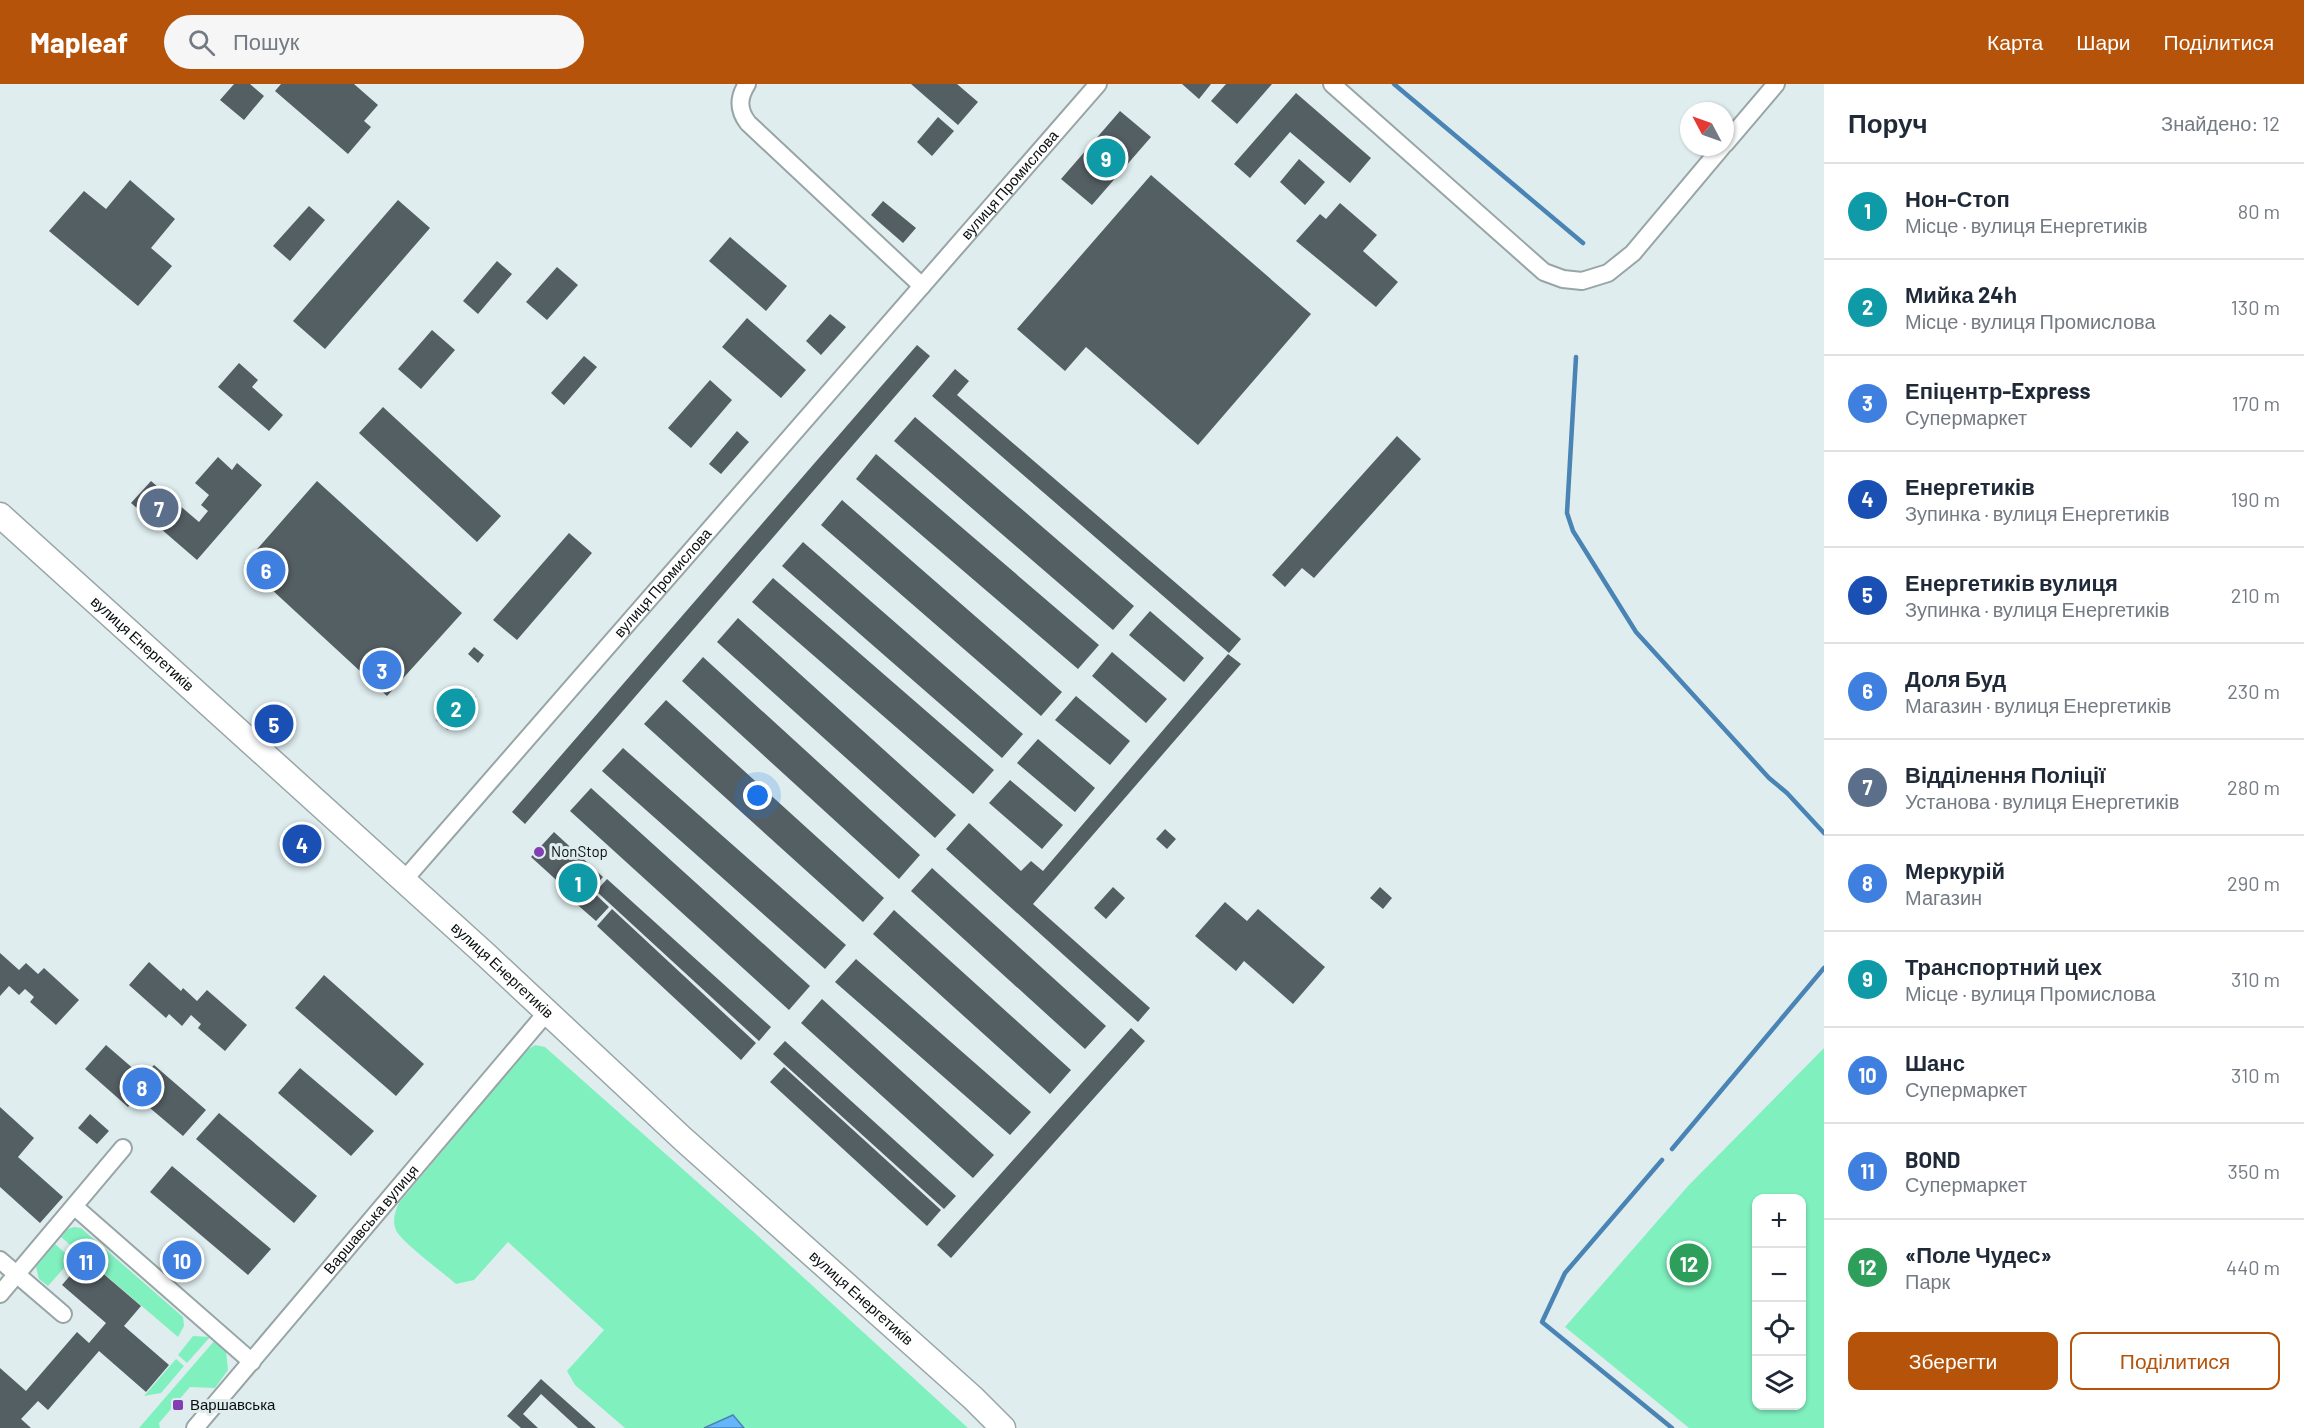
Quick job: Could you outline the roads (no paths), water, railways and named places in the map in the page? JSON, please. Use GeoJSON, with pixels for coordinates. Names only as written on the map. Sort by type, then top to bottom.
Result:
{"type":"FeatureCollection","features":[{"type":"Feature","properties":{"kind":"main road","name":"вулиця Енергетиків"},"geometry":{"type":"LineString","coordinates":[[0,515],[404,880],[692,1147],[973,1398],[1003,1428]]}},
{"type":"Feature","properties":{"kind":"street"},"geometry":{"type":"LineString","coordinates":[[747,84],[740,97],[740,104],[748,123],[922,286]]}},
{"type":"Feature","properties":{"kind":"street","name":"вулиця Промислова"},"geometry":{"type":"LineString","coordinates":[[404,880],[1098,84]]}},
{"type":"Feature","properties":{"kind":"street"},"geometry":{"type":"LineString","coordinates":[[1332,84],[1544,272],[1563,279],[1582,281],[1608,273],[1633,252],[1715,156]]}},
{"type":"Feature","properties":{"kind":"street"},"geometry":{"type":"LineString","coordinates":[[1734,133],[1776,84]]}},
{"type":"Feature","properties":{"kind":"street","name":"Варшавська вулиця"},"geometry":{"type":"LineString","coordinates":[[195,1428],[547,1012]]}},
{"type":"Feature","properties":{"kind":"street"},"geometry":{"type":"LineString","coordinates":[[0,1294],[75,1208],[123,1148]]}},
{"type":"Feature","properties":{"kind":"street"},"geometry":{"type":"LineString","coordinates":[[75,1208],[252,1362]]}},
{"type":"Feature","properties":{"kind":"street"},"geometry":{"type":"LineString","coordinates":[[0,1260],[63,1314]]}},
{"type":"Feature","properties":{"kind":"water"},"geometry":{"type":"Polygon","coordinates":[[[733,1415],[744,1428],[704,1428],[733,1415]]]}},
{"type":"Feature","properties":{"kind":"waterway"},"geometry":{"type":"LineString","coordinates":[[1394,84],[1583,243]]}},
{"type":"Feature","properties":{"kind":"waterway"},"geometry":{"type":"LineString","coordinates":[[1576,357],[1567,513],[1573,531],[1636,632],[1769,778],[1787,793],[1824,833]]}},
{"type":"Feature","properties":{"kind":"waterway"},"geometry":{"type":"LineString","coordinates":[[1672,1149],[1824,968]]}},
{"type":"Feature","properties":{"kind":"waterway"},"geometry":{"type":"LineString","coordinates":[[1662,1160],[1565,1273],[1542,1322],[1672,1428]]}},
{"type":"Feature","properties":{"kind":"place","name":"Транспортний цех"},"geometry":{"type":"Point","coordinates":[1106,158]}},
{"type":"Feature","properties":{"kind":"place","name":"Відділення Поліції"},"geometry":{"type":"Point","coordinates":[159,508]}},
{"type":"Feature","properties":{"kind":"place","name":"Доля Буд"},"geometry":{"type":"Point","coordinates":[266,570]}},
{"type":"Feature","properties":{"kind":"place","name":"Епіцентр-Express"},"geometry":{"type":"Point","coordinates":[382,670]}},
{"type":"Feature","properties":{"kind":"place","name":"Мийка 24һ"},"geometry":{"type":"Point","coordinates":[456,708]}},
{"type":"Feature","properties":{"kind":"place","name":"Енергетиків вулиця"},"geometry":{"type":"Point","coordinates":[274,724]}},
{"type":"Feature","properties":{"kind":"place","name":"Енергетиків"},"geometry":{"type":"Point","coordinates":[302,844]}},
{"type":"Feature","properties":{"kind":"place","name":"NonStop"},"geometry":{"type":"Point","coordinates":[539,852]}},
{"type":"Feature","properties":{"kind":"place","name":"Нон-Стоп"},"geometry":{"type":"Point","coordinates":[578,883]}},
{"type":"Feature","properties":{"kind":"place","name":"Меркурій"},"geometry":{"type":"Point","coordinates":[142,1087]}},
{"type":"Feature","properties":{"kind":"place","name":"Шанс"},"geometry":{"type":"Point","coordinates":[182,1260]}},
{"type":"Feature","properties":{"kind":"place","name":"BOND"},"geometry":{"type":"Point","coordinates":[86,1261]}},
{"type":"Feature","properties":{"kind":"place","name":"«Поле Чудес»"},"geometry":{"type":"Point","coordinates":[1689,1263]}},
{"type":"Feature","properties":{"kind":"place","name":"Варшавська"},"geometry":{"type":"Point","coordinates":[178,1405]}}]}
